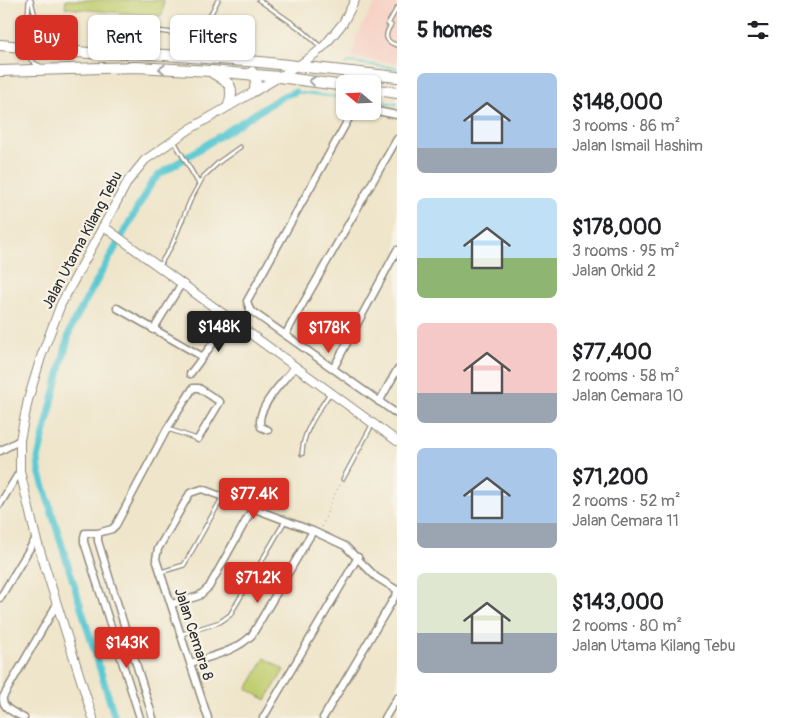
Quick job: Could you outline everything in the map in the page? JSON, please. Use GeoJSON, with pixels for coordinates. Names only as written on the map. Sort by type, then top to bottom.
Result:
{"type":"FeatureCollection","features":[{"type":"Feature","properties":{"kind":"main road"},"geometry":{"type":"LineString","coordinates":[[0,45],[15,46]]}},
{"type":"Feature","properties":{"kind":"main road"},"geometry":{"type":"LineString","coordinates":[[78,51],[137,53],[298,66],[397,77]]}},
{"type":"Feature","properties":{"kind":"main road"},"geometry":{"type":"LineString","coordinates":[[239,62],[255,76],[255,90]]}},
{"type":"Feature","properties":{"kind":"main road"},"geometry":{"type":"LineString","coordinates":[[0,72],[136,67],[279,77],[336,85]]}},
{"type":"Feature","properties":{"kind":"main road"},"geometry":{"type":"LineString","coordinates":[[211,71],[229,84],[232,96],[229,105]]}},
{"type":"Feature","properties":{"kind":"main road"},"geometry":{"type":"LineString","coordinates":[[381,90],[397,92]]}},
{"type":"Feature","properties":{"kind":"street","name":"Jalan Utama Kilang Tebu"},"geometry":{"type":"LineString","coordinates":[[93,718],[36,538],[20,471],[20,440],[28,400],[55,320],[61,304],[103,226],[136,170],[145,160],[229,105],[298,66],[322,48],[343,23],[355,0]]}},
{"type":"Feature","properties":{"kind":"street"},"geometry":{"type":"LineString","coordinates":[[381,112],[397,115]]}},
{"type":"Feature","properties":{"kind":"street"},"geometry":{"type":"LineString","coordinates":[[348,120],[247,301],[250,310],[397,414]]}},
{"type":"Feature","properties":{"kind":"street"},"geometry":{"type":"LineString","coordinates":[[285,335],[397,139]]}},
{"type":"Feature","properties":{"kind":"street"},"geometry":{"type":"LineString","coordinates":[[103,226],[397,441]]}},
{"type":"Feature","properties":{"kind":"street"},"geometry":{"type":"LineString","coordinates":[[332,369],[397,250]]}},
{"type":"Feature","properties":{"kind":"street"},"geometry":{"type":"LineString","coordinates":[[153,330],[182,283]]}},
{"type":"Feature","properties":{"kind":"street"},"geometry":{"type":"LineString","coordinates":[[117,308],[203,357]]}},
{"type":"Feature","properties":{"kind":"street"},"geometry":{"type":"LineString","coordinates":[[190,374],[231,320]]}},
{"type":"Feature","properties":{"kind":"street"},"geometry":{"type":"LineString","coordinates":[[268,430],[261,427],[259,420],[272,394],[296,367]]}},
{"type":"Feature","properties":{"kind":"street"},"geometry":{"type":"LineString","coordinates":[[379,402],[397,370]]}},
{"type":"Feature","properties":{"kind":"street"},"geometry":{"type":"LineString","coordinates":[[140,718],[107,617],[84,537],[86,533],[98,533],[112,529],[116,525],[167,429],[189,391],[193,388],[199,388],[220,402],[198,439]]}},
{"type":"Feature","properties":{"kind":"street"},"geometry":{"type":"LineString","coordinates":[[0,451],[20,440]]}},
{"type":"Feature","properties":{"kind":"street"},"geometry":{"type":"LineString","coordinates":[[0,504],[20,471]]}},
{"type":"Feature","properties":{"kind":"street","name":"Jalan Cemara 8"},"geometry":{"type":"LineString","coordinates":[[208,718],[156,559],[158,549],[190,492],[202,489],[223,497]]}},
{"type":"Feature","properties":{"kind":"street"},"geometry":{"type":"LineString","coordinates":[[223,497],[313,531],[345,546],[376,577],[397,591],[323,718]]}},
{"type":"Feature","properties":{"kind":"street"},"geometry":{"type":"LineString","coordinates":[[172,604],[199,596],[209,587],[253,508]]}},
{"type":"Feature","properties":{"kind":"street"},"geometry":{"type":"LineString","coordinates":[[191,663],[238,647],[246,642],[252,635],[313,531]]}},
{"type":"Feature","properties":{"kind":"street"},"geometry":{"type":"LineString","coordinates":[[98,533],[98,541],[153,718]]}},
{"type":"Feature","properties":{"kind":"street"},"geometry":{"type":"LineString","coordinates":[[0,598],[36,538]]}},
{"type":"Feature","properties":{"kind":"street"},"geometry":{"type":"LineString","coordinates":[[262,718],[358,557]]}},
{"type":"Feature","properties":{"kind":"street"},"geometry":{"type":"LineString","coordinates":[[24,718],[5,707],[2,702],[3,697],[57,604]]}},
{"type":"Feature","properties":{"kind":"street"},"geometry":{"type":"LineString","coordinates":[[107,617],[120,612]]}},
{"type":"Feature","properties":{"kind":"street"},"geometry":{"type":"LineString","coordinates":[[385,718],[394,710],[397,698]]}},
{"type":"Feature","properties":{"kind":"lane"},"geometry":{"type":"LineString","coordinates":[[30,0],[30,15]]}},
{"type":"Feature","properties":{"kind":"lane"},"geometry":{"type":"LineString","coordinates":[[30,0],[34,15]]}},
{"type":"Feature","properties":{"kind":"lane"},"geometry":{"type":"LineString","coordinates":[[160,32],[191,36],[199,32],[218,0]]}},
{"type":"Feature","properties":{"kind":"lane"},"geometry":{"type":"LineString","coordinates":[[259,0],[302,30],[322,48]]}},
{"type":"Feature","properties":{"kind":"lane"},"geometry":{"type":"LineString","coordinates":[[397,8],[388,24],[391,25],[386,36],[389,42],[397,45]]}},
{"type":"Feature","properties":{"kind":"lane"},"geometry":{"type":"LineString","coordinates":[[31,60],[55,70]]}},
{"type":"Feature","properties":{"kind":"lane"},"geometry":{"type":"LineString","coordinates":[[173,140],[199,184]]}},
{"type":"Feature","properties":{"kind":"lane"},"geometry":{"type":"LineString","coordinates":[[158,266],[172,245],[199,184],[219,162],[240,147]]}},
{"type":"Feature","properties":{"kind":"lane"},"geometry":{"type":"LineString","coordinates":[[302,454],[302,444],[306,432],[330,392]]}},
{"type":"Feature","properties":{"kind":"lane"},"geometry":{"type":"LineString","coordinates":[[343,480],[373,424]]}},
{"type":"Feature","properties":{"kind":"lane"},"geometry":{"type":"LineString","coordinates":[[167,429],[198,439]]}},
{"type":"Feature","properties":{"kind":"lane"},"geometry":{"type":"LineString","coordinates":[[160,572],[184,565],[223,497]]}},
{"type":"Feature","properties":{"kind":"lane"},"geometry":{"type":"LineString","coordinates":[[181,634],[220,622],[230,615],[285,520]]}},
{"type":"Feature","properties":{"kind":"path"},"geometry":{"type":"LineString","coordinates":[[313,531],[321,529],[332,499],[343,480]]}},
{"type":"Feature","properties":{"kind":"shaded area"},"geometry":{"type":"Polygon","coordinates":[[[377,0],[397,0],[397,64],[352,58],[356,37],[377,0]]]}},
{"type":"Feature","properties":{"kind":"green space"},"geometry":{"type":"Polygon","coordinates":[[[66,0],[164,0],[162,16],[65,8],[66,0]]]}},
{"type":"Feature","properties":{"kind":"green space"},"geometry":{"type":"Polygon","coordinates":[[[265,658],[284,670],[266,700],[247,689],[265,658]]]}},
{"type":"Feature","properties":{"kind":"waterway"},"geometry":{"type":"LineString","coordinates":[[346,64],[349,62],[397,68]]}},
{"type":"Feature","properties":{"kind":"waterway"},"geometry":{"type":"LineString","coordinates":[[295,92],[336,97]]}},
{"type":"Feature","properties":{"kind":"waterway"},"geometry":{"type":"LineString","coordinates":[[115,718],[39,471],[38,458],[70,330],[152,182],[160,174],[283,96],[295,92]]}},
{"type":"Feature","properties":{"kind":"waterway"},"geometry":{"type":"LineString","coordinates":[[381,102],[397,104]]}}]}
